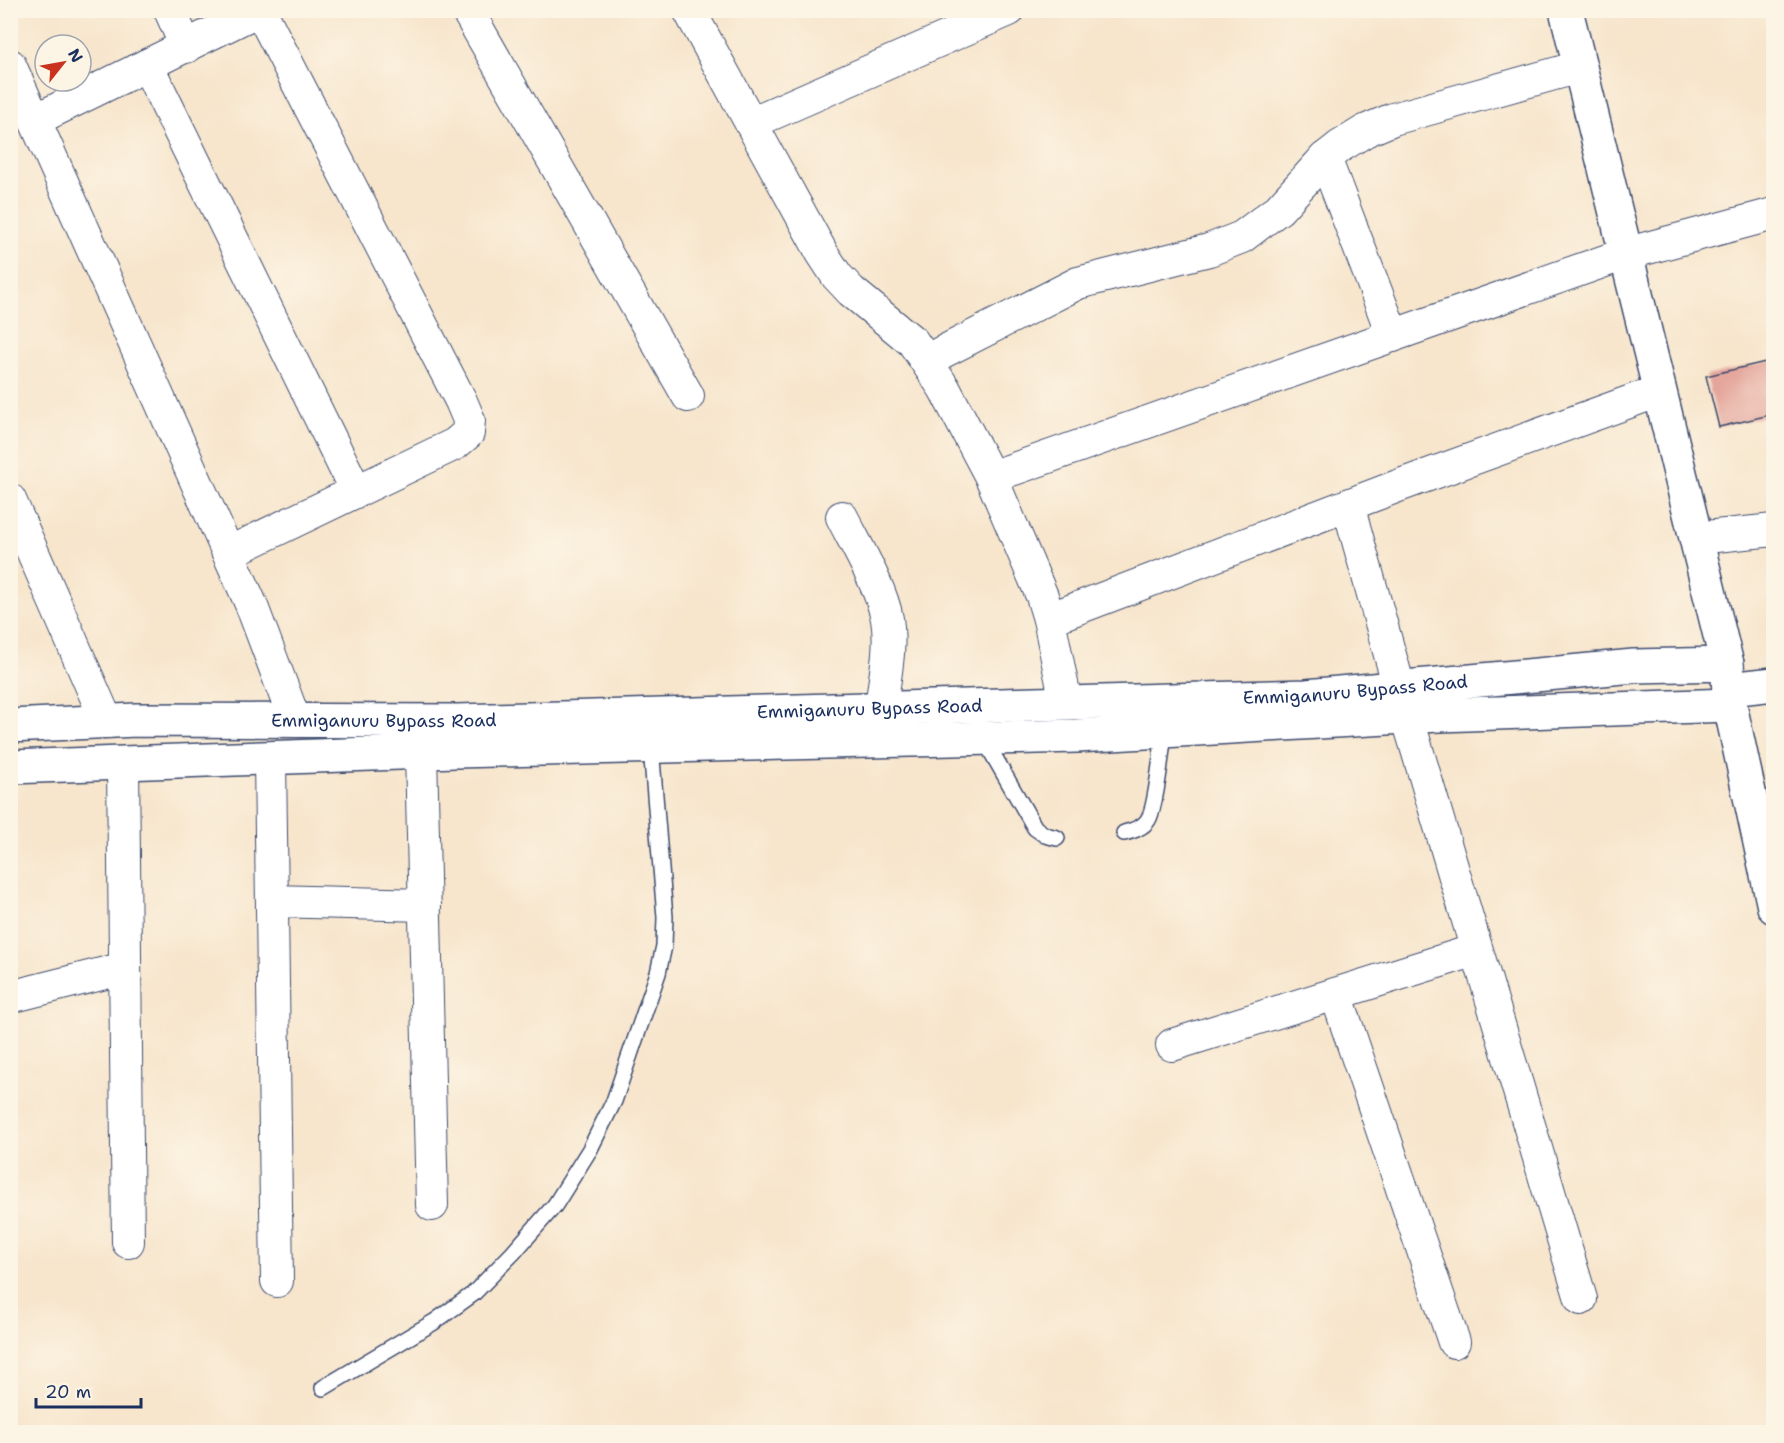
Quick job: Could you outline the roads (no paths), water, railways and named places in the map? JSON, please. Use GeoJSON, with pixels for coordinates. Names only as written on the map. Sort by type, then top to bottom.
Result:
{"type":"FeatureCollection","features":[{"type":"Feature","properties":{"kind":"main road"},"geometry":{"type":"LineString","coordinates":[[1566,10],[1696,538],[1728,686],[1765,832],[1773,907]]}},
{"type":"Feature","properties":{"kind":"main road","name":"Emmiganuru Bypass Road"},"geometry":{"type":"LineString","coordinates":[[10,726],[107,722],[295,721],[456,736],[619,716],[1306,696],[1403,702],[1634,666],[1728,686],[1773,684]]}},
{"type":"Feature","properties":{"kind":"main road"},"geometry":{"type":"LineString","coordinates":[[10,767],[421,753],[456,736],[638,748],[1077,736],[1164,731],[1403,702]]}},
{"type":"Feature","properties":{"kind":"street"},"geometry":{"type":"LineString","coordinates":[[170,10],[186,46]]}},
{"type":"Feature","properties":{"kind":"street"},"geometry":{"type":"LineString","coordinates":[[35,120],[259,10],[469,420],[468,433],[455,444],[228,553]]}},
{"type":"Feature","properties":{"kind":"street"},"geometry":{"type":"LineString","coordinates":[[467,10],[688,396]]}},
{"type":"Feature","properties":{"kind":"street"},"geometry":{"type":"LineString","coordinates":[[689,10],[822,253],[837,276],[920,351],[944,388],[991,477],[1042,596],[1066,703]]}},
{"type":"Feature","properties":{"kind":"street"},"geometry":{"type":"LineString","coordinates":[[751,123],[1009,10]]}},
{"type":"Feature","properties":{"kind":"street"},"geometry":{"type":"LineString","coordinates":[[10,65],[251,604],[295,721]]}},
{"type":"Feature","properties":{"kind":"street"},"geometry":{"type":"LineString","coordinates":[[147,65],[356,491]]}},
{"type":"Feature","properties":{"kind":"street"},"geometry":{"type":"LineString","coordinates":[[920,351],[1078,283],[1209,250],[1242,237],[1279,209],[1325,158],[1365,131],[1393,119],[1579,67]]}},
{"type":"Feature","properties":{"kind":"street"},"geometry":{"type":"LineString","coordinates":[[1325,158],[1393,336]]}},
{"type":"Feature","properties":{"kind":"street"},"geometry":{"type":"LineString","coordinates":[[991,477],[1625,255],[1773,214]]}},
{"type":"Feature","properties":{"kind":"street"},"geometry":{"type":"LineString","coordinates":[[1049,619],[1348,505],[1659,391]]}},
{"type":"Feature","properties":{"kind":"street"},"geometry":{"type":"LineString","coordinates":[[10,500],[107,722]]}},
{"type":"Feature","properties":{"kind":"street"},"geometry":{"type":"LineString","coordinates":[[1348,505],[1403,702],[1581,1299]]}},
{"type":"Feature","properties":{"kind":"street"},"geometry":{"type":"LineString","coordinates":[[842,517],[880,598],[887,620],[888,648],[881,708]]}},
{"type":"Feature","properties":{"kind":"street"},"geometry":{"type":"LineString","coordinates":[[1696,538],[1773,530]]}},
{"type":"Feature","properties":{"kind":"street"},"geometry":{"type":"LineString","coordinates":[[421,753],[432,1205]]}},
{"type":"Feature","properties":{"kind":"street"},"geometry":{"type":"LineString","coordinates":[[270,759],[277,1281]]}},
{"type":"Feature","properties":{"kind":"street"},"geometry":{"type":"LineString","coordinates":[[123,764],[128,1242]]}},
{"type":"Feature","properties":{"kind":"street"},"geometry":{"type":"LineString","coordinates":[[272,901],[425,905]]}},
{"type":"Feature","properties":{"kind":"street"},"geometry":{"type":"LineString","coordinates":[[1172,1046],[1476,950]]}},
{"type":"Feature","properties":{"kind":"street"},"geometry":{"type":"LineString","coordinates":[[10,997],[125,968]]}},
{"type":"Feature","properties":{"kind":"street"},"geometry":{"type":"LineString","coordinates":[[1336,994],[1454,1342]]}},
{"type":"Feature","properties":{"kind":"lane"},"geometry":{"type":"LineString","coordinates":[[1124,833],[1138,829],[1148,820],[1153,805],[1164,731]]}},
{"type":"Feature","properties":{"kind":"lane"},"geometry":{"type":"LineString","coordinates":[[984,739],[1035,828],[1045,835],[1057,838]]}},
{"type":"Feature","properties":{"kind":"lane"},"geometry":{"type":"LineString","coordinates":[[322,1388],[434,1322],[473,1294],[555,1205],[590,1149],[614,1101],[658,973],[664,946],[665,917],[638,748]]}}]}
